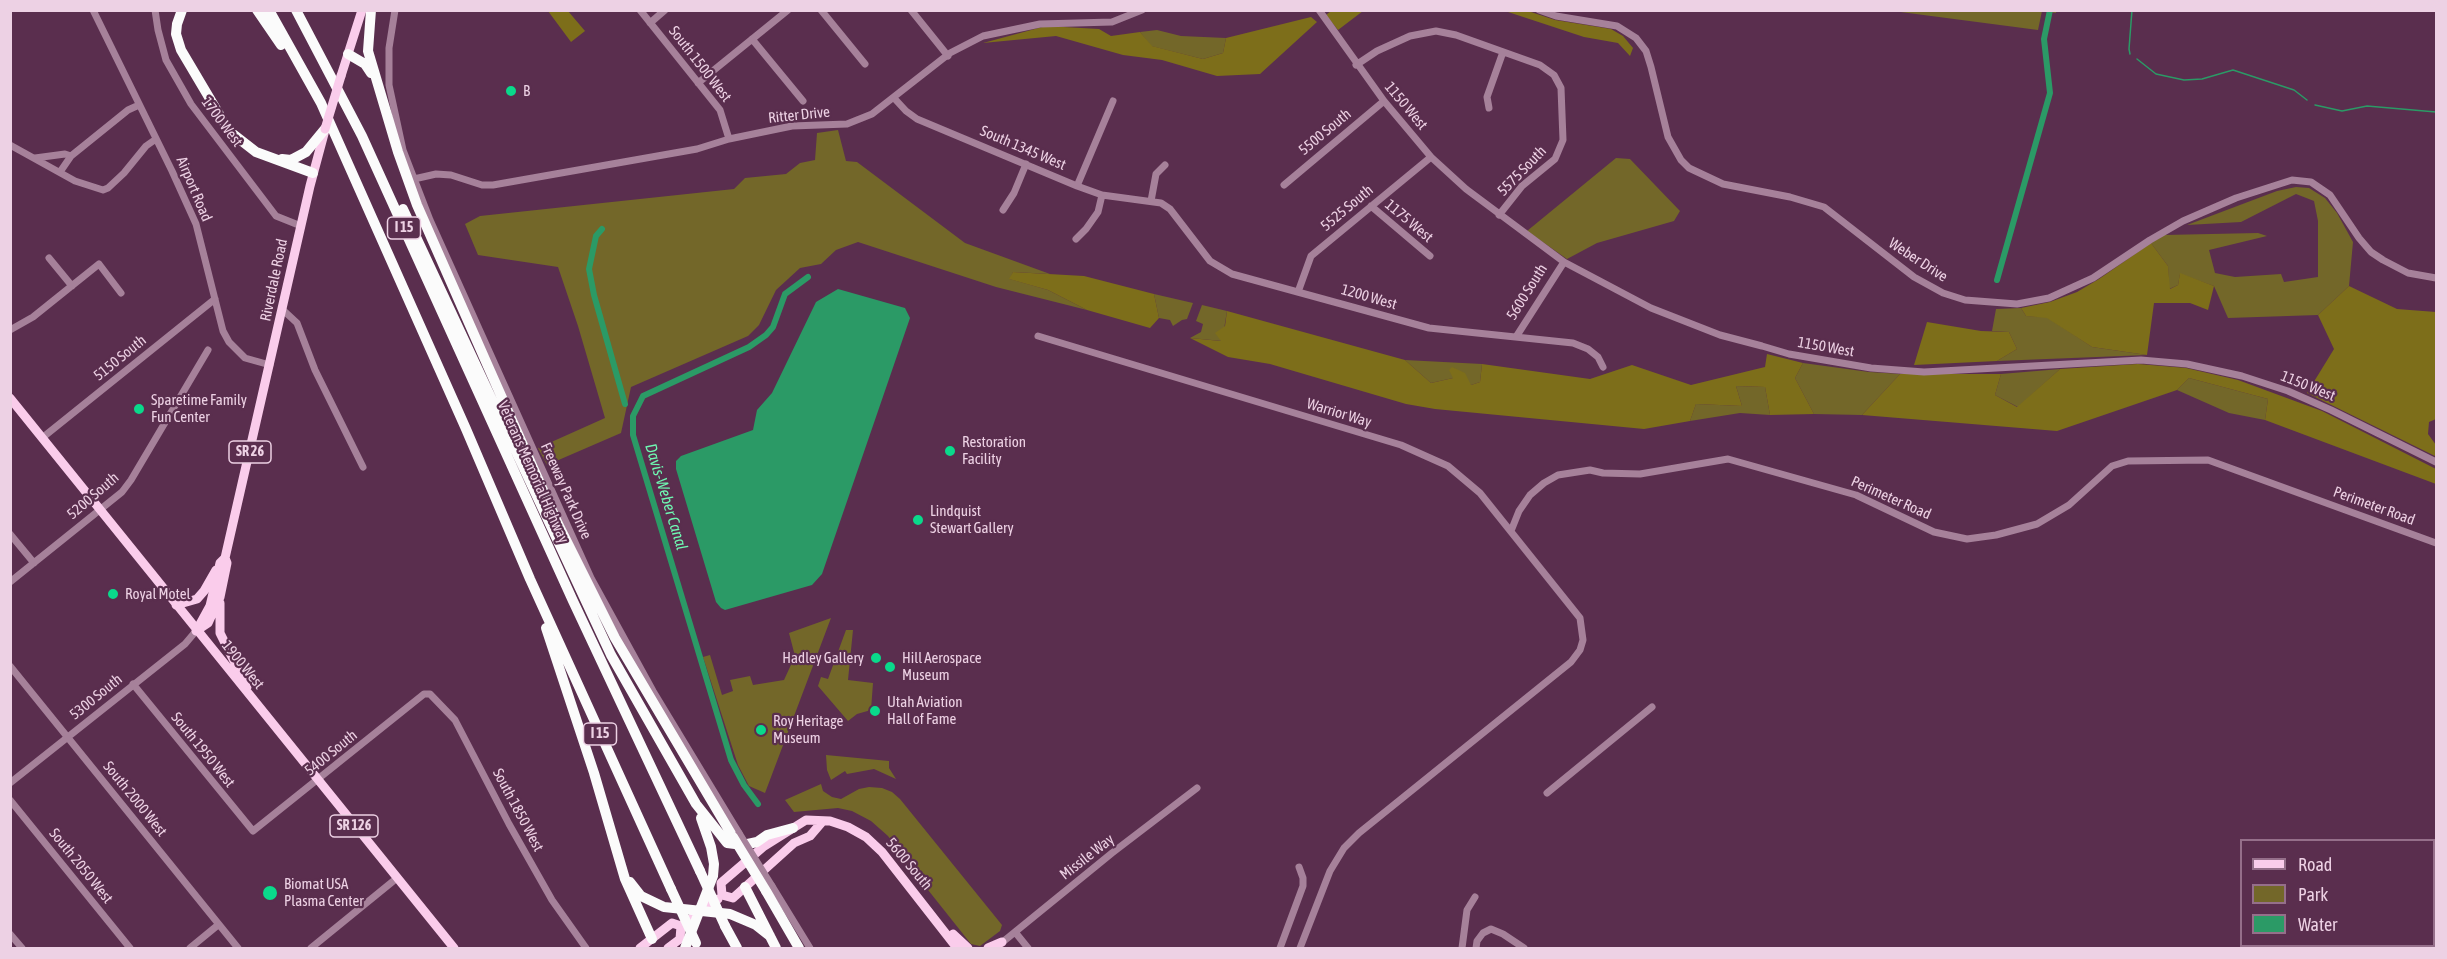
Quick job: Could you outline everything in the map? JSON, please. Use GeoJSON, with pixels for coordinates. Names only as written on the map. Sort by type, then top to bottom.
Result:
{"type":"FeatureCollection","features":[{"type":"Feature","properties":{"kind":"highway"},"geometry":{"type":"LineString","coordinates":[[182,10],[177,24],[181,50],[229,131],[245,146],[314,173]]}},
{"type":"Feature","properties":{"kind":"highway"},"geometry":{"type":"LineString","coordinates":[[257,10],[321,103]]}},
{"type":"Feature","properties":{"kind":"highway","name":"I 15"},"geometry":{"type":"LineString","coordinates":[[269,10],[321,103],[530,579],[698,946]]}},
{"type":"Feature","properties":{"kind":"highway","name":"Veterans Memorial Highway"},"geometry":{"type":"LineString","coordinates":[[296,10],[362,136],[573,601],[725,926],[738,948]]}},
{"type":"Feature","properties":{"kind":"highway"},"geometry":{"type":"LineString","coordinates":[[371,10],[368,51],[398,152],[417,205],[558,524],[615,639],[769,888],[799,948]]}},
{"type":"Feature","properties":{"kind":"highway"},"geometry":{"type":"LineString","coordinates":[[348,54],[365,64],[376,81]]}},
{"type":"Feature","properties":{"kind":"highway"},"geometry":{"type":"LineString","coordinates":[[273,158],[291,160],[298,158],[325,129]]}},
{"type":"Feature","properties":{"kind":"highway"},"geometry":{"type":"LineString","coordinates":[[362,136],[382,166],[421,245],[611,655],[696,804],[706,830],[714,864],[713,876],[685,948]]}},
{"type":"Feature","properties":{"kind":"highway"},"geometry":{"type":"LineString","coordinates":[[530,579],[594,773],[622,872],[652,939]]}},
{"type":"Feature","properties":{"kind":"highway"},"geometry":{"type":"LineString","coordinates":[[696,804],[727,843],[743,845],[757,842],[767,835],[794,828]]}},
{"type":"Feature","properties":{"kind":"highway"},"geometry":{"type":"LineString","coordinates":[[622,872],[641,896],[654,903],[664,907],[730,914],[756,925],[770,936]]}},
{"type":"Feature","properties":{"kind":"highway"},"geometry":{"type":"LineString","coordinates":[[745,887],[776,948]]}},
{"type":"Feature","properties":{"kind":"main road","name":"Riverdale Road"},"geometry":{"type":"LineString","coordinates":[[196,630],[210,606],[223,560],[325,129],[362,10]]}},
{"type":"Feature","properties":{"kind":"main road","name":"1900 West"},"geometry":{"type":"LineString","coordinates":[[10,399],[454,948]]}},
{"type":"Feature","properties":{"kind":"main road","name":"Riverdale Road"},"geometry":{"type":"LineString","coordinates":[[196,630],[208,623],[220,597],[227,563],[223,560]]}},
{"type":"Feature","properties":{"kind":"main road"},"geometry":{"type":"LineString","coordinates":[[176,605],[197,599],[223,560]]}},
{"type":"Feature","properties":{"kind":"main road"},"geometry":{"type":"LineString","coordinates":[[220,597],[220,633],[255,703]]}},
{"type":"Feature","properties":{"kind":"main road","name":"5600 South"},"geometry":{"type":"LineString","coordinates":[[722,895],[721,883],[763,847],[806,820],[836,823],[866,837],[882,852],[957,948]]}},
{"type":"Feature","properties":{"kind":"main road","name":"5600 South"},"geometry":{"type":"LineString","coordinates":[[722,895],[733,898],[794,843],[810,836],[822,822]]}},
{"type":"Feature","properties":{"kind":"main road"},"geometry":{"type":"LineString","coordinates":[[915,894],[934,909],[959,941],[968,948]]}},
{"type":"Feature","properties":{"kind":"main road","name":"5600 South"},"geometry":{"type":"LineString","coordinates":[[668,948],[680,939],[681,926],[722,895]]}},
{"type":"Feature","properties":{"kind":"main road","name":"5600 South"},"geometry":{"type":"LineString","coordinates":[[640,948],[672,923],[681,926]]}},
{"type":"Feature","properties":{"kind":"main road"},"geometry":{"type":"LineString","coordinates":[[988,948],[999,945]]}},
{"type":"Feature","properties":{"kind":"street","name":"Airport Road"},"geometry":{"type":"LineString","coordinates":[[93,10],[196,224],[223,331],[229,342],[245,358],[270,365]]}},
{"type":"Feature","properties":{"kind":"street","name":"1700 West"},"geometry":{"type":"LineString","coordinates":[[155,10],[166,60],[191,104],[276,216],[301,226]]}},
{"type":"Feature","properties":{"kind":"street","name":"Freeway Park Drive"},"geometry":{"type":"LineString","coordinates":[[395,10],[388,48],[389,86],[398,129],[414,179],[446,256],[591,578],[623,639],[736,835]]}},
{"type":"Feature","properties":{"kind":"street","name":"South 1500 West"},"geometry":{"type":"LineString","coordinates":[[640,10],[720,111],[729,139]]}},
{"type":"Feature","properties":{"kind":"street"},"geometry":{"type":"LineString","coordinates":[[650,23],[666,10]]}},
{"type":"Feature","properties":{"kind":"street"},"geometry":{"type":"LineString","coordinates":[[698,83],[788,10]]}},
{"type":"Feature","properties":{"kind":"street"},"geometry":{"type":"LineString","coordinates":[[821,10],[865,64]]}},
{"type":"Feature","properties":{"kind":"street"},"geometry":{"type":"LineString","coordinates":[[911,10],[948,56]]}},
{"type":"Feature","properties":{"kind":"street","name":"Ritter Drive"},"geometry":{"type":"LineString","coordinates":[[414,179],[436,174],[451,175],[482,185],[493,185],[697,149],[729,139],[792,126],[847,124],[872,114],[948,56],[983,36],[1040,24],[1112,22],[1142,10]]}},
{"type":"Feature","properties":{"kind":"street","name":"1150 West"},"geometry":{"type":"LineString","coordinates":[[1319,10],[1356,65],[1384,101],[1431,157],[1466,189],[1564,262],[1651,308],[1720,335],[1789,354],[1871,368],[1924,372],[2141,360],[2187,364],[2242,376],[2331,410],[2436,462]]}},
{"type":"Feature","properties":{"kind":"street","name":"Weber Drive"},"geometry":{"type":"LineString","coordinates":[[1539,10],[1556,16],[1617,26],[1636,38],[1646,51],[1652,67],[1668,137],[1681,160],[1689,168],[1723,184],[1790,197],[1824,207],[1914,277],[1942,293],[1965,300],[2017,304],[2049,298],[2093,278],[2183,221],[2236,198],[2292,180],[2311,182],[2330,195],[2359,238],[2383,260],[2408,273],[2436,278]]}},
{"type":"Feature","properties":{"kind":"street"},"geometry":{"type":"LineString","coordinates":[[1356,65],[1377,51],[1410,36],[1436,30],[1503,52],[1487,97],[1489,108]]}},
{"type":"Feature","properties":{"kind":"street"},"geometry":{"type":"LineString","coordinates":[[752,39],[802,101]]}},
{"type":"Feature","properties":{"kind":"street","name":"5575 South"},"geometry":{"type":"LineString","coordinates":[[1499,215],[1522,186],[1556,159],[1563,140],[1561,88],[1554,75],[1540,65],[1503,52]]}},
{"type":"Feature","properties":{"kind":"street","name":"South 1345 West"},"geometry":{"type":"LineString","coordinates":[[894,98],[917,119],[1077,186],[1102,195],[1151,201]]}},
{"type":"Feature","properties":{"kind":"street"},"geometry":{"type":"LineString","coordinates":[[1077,186],[1113,101]]}},
{"type":"Feature","properties":{"kind":"street","name":"5500 South"},"geometry":{"type":"LineString","coordinates":[[1284,184],[1384,101]]}},
{"type":"Feature","properties":{"kind":"street"},"geometry":{"type":"LineString","coordinates":[[60,172],[71,156],[128,110],[140,105]]}},
{"type":"Feature","properties":{"kind":"street"},"geometry":{"type":"LineString","coordinates":[[10,145],[75,181],[103,190],[124,173],[146,146],[156,139]]}},
{"type":"Feature","properties":{"kind":"street"},"geometry":{"type":"LineString","coordinates":[[35,158],[65,154],[71,156]]}},
{"type":"Feature","properties":{"kind":"street","name":"5525 South"},"geometry":{"type":"LineString","coordinates":[[1298,292],[1311,256],[1431,157]]}},
{"type":"Feature","properties":{"kind":"street"},"geometry":{"type":"LineString","coordinates":[[1003,210],[1014,193],[1026,164]]}},
{"type":"Feature","properties":{"kind":"street"},"geometry":{"type":"LineString","coordinates":[[1151,201],[1156,174],[1165,165]]}},
{"type":"Feature","properties":{"kind":"street"},"geometry":{"type":"LineString","coordinates":[[1076,239],[1098,212],[1102,195]]}},
{"type":"Feature","properties":{"kind":"street","name":"1200 West"},"geometry":{"type":"LineString","coordinates":[[1151,201],[1161,203],[1170,209],[1210,261],[1222,269],[1429,328],[1573,343],[1588,349],[1598,357],[1603,366]]}},
{"type":"Feature","properties":{"kind":"street","name":"1175 West"},"geometry":{"type":"LineString","coordinates":[[1371,206],[1430,256]]}},
{"type":"Feature","properties":{"kind":"street"},"geometry":{"type":"LineString","coordinates":[[49,258],[72,286]]}},
{"type":"Feature","properties":{"kind":"street","name":"5600 South"},"geometry":{"type":"LineString","coordinates":[[1516,337],[1564,262]]}},
{"type":"Feature","properties":{"kind":"street"},"geometry":{"type":"LineString","coordinates":[[10,330],[33,317],[99,264],[121,292]]}},
{"type":"Feature","properties":{"kind":"street","name":"5150 South"},"geometry":{"type":"LineString","coordinates":[[42,438],[215,299]]}},
{"type":"Feature","properties":{"kind":"street"},"geometry":{"type":"LineString","coordinates":[[283,310],[297,323],[315,370],[363,467]]}},
{"type":"Feature","properties":{"kind":"street","name":"Warrior Way"},"geometry":{"type":"LineString","coordinates":[[1038,336],[1401,445],[1448,466],[1480,493],[1574,609],[1582,623],[1583,634],[1580,650],[1574,658],[1349,843],[1330,871],[1300,948]]}},
{"type":"Feature","properties":{"kind":"street","name":"5200 South"},"geometry":{"type":"LineString","coordinates":[[10,582],[100,510],[131,480],[208,350]]}},
{"type":"Feature","properties":{"kind":"street","name":"Perimeter Road"},"geometry":{"type":"LineString","coordinates":[[1511,531],[1519,511],[1530,495],[1558,475],[1590,470],[1603,473],[1640,474],[1728,459],[1856,495],[1934,532],[1967,539],[1996,535],[2037,524],[2069,505],[2112,466],[2128,461],[2208,460],[2436,543]]}},
{"type":"Feature","properties":{"kind":"street"},"geometry":{"type":"LineString","coordinates":[[10,534],[34,563]]}},
{"type":"Feature","properties":{"kind":"street","name":"5300 South"},"geometry":{"type":"LineString","coordinates":[[10,783],[185,644],[196,630]]}},
{"type":"Feature","properties":{"kind":"street","name":"South 2000 West"},"geometry":{"type":"LineString","coordinates":[[10,666],[238,948]]}},
{"type":"Feature","properties":{"kind":"street","name":"South 1950 West"},"geometry":{"type":"LineString","coordinates":[[133,684],[254,831]]}},
{"type":"Feature","properties":{"kind":"street","name":"5400 South"},"geometry":{"type":"LineString","coordinates":[[254,831],[424,694]]}},
{"type":"Feature","properties":{"kind":"street","name":"South 1850 West"},"geometry":{"type":"LineString","coordinates":[[424,694],[430,694],[455,720],[552,900],[585,947]]}},
{"type":"Feature","properties":{"kind":"street"},"geometry":{"type":"LineString","coordinates":[[1546,793],[1652,707]]}},
{"type":"Feature","properties":{"kind":"street","name":"Missile Way"},"geometry":{"type":"LineString","coordinates":[[999,945],[1197,788]]}},
{"type":"Feature","properties":{"kind":"street","name":"South 2050 West"},"geometry":{"type":"LineString","coordinates":[[10,800],[130,948]]}},
{"type":"Feature","properties":{"kind":"street"},"geometry":{"type":"LineString","coordinates":[[1280,948],[1303,886],[1299,867]]}},
{"type":"Feature","properties":{"kind":"street"},"geometry":{"type":"LineString","coordinates":[[311,948],[397,878]]}},
{"type":"Feature","properties":{"kind":"street"},"geometry":{"type":"LineString","coordinates":[[769,888],[810,948]]}},
{"type":"Feature","properties":{"kind":"street"},"geometry":{"type":"LineString","coordinates":[[1462,948],[1467,910],[1475,897]]}},
{"type":"Feature","properties":{"kind":"street"},"geometry":{"type":"LineString","coordinates":[[190,948],[219,925]]}},
{"type":"Feature","properties":{"kind":"street"},"geometry":{"type":"LineString","coordinates":[[1476,948],[1477,941],[1483,933],[1491,929],[1524,948]]}},
{"type":"Feature","properties":{"kind":"street"},"geometry":{"type":"LineString","coordinates":[[1015,932],[1028,948]]}},
{"type":"Feature","properties":{"kind":"street"},"geometry":{"type":"LineString","coordinates":[[10,934],[22,948]]}},
{"type":"Feature","properties":{"kind":"green space"},"geometry":{"type":"Polygon","coordinates":[[[2056,10],[2056,13],[2042,11],[2038,30],[1893,11],[2056,10]]]}},
{"type":"Feature","properties":{"kind":"green space"},"geometry":{"type":"Polygon","coordinates":[[[1157,30],[1181,36],[1226,38],[1223,53],[1203,59],[1151,46],[1140,32],[1157,30]]]}},
{"type":"Feature","properties":{"kind":"green space"},"geometry":{"type":"Polygon","coordinates":[[[838,130],[846,161],[857,162],[965,243],[1050,274],[1013,272],[1010,279],[1048,290],[1087,310],[996,287],[858,242],[836,250],[821,264],[800,268],[776,290],[759,325],[748,336],[631,387],[621,433],[547,465],[538,448],[605,418],[558,267],[478,255],[465,224],[480,216],[734,189],[745,178],[786,174],[800,163],[815,160],[817,133],[838,130]]]}},
{"type":"Feature","properties":{"kind":"green space"},"geometry":{"type":"Polygon","coordinates":[[[1616,158],[1630,159],[1680,211],[1674,221],[1597,243],[1567,259],[1527,231],[1616,158]]]}},
{"type":"Feature","properties":{"kind":"green space"},"geometry":{"type":"Polygon","coordinates":[[[2296,187],[2309,188],[2325,198],[2337,213],[2353,242],[2349,286],[2318,315],[2228,318],[2214,286],[2180,274],[2178,285],[2169,289],[2168,266],[2151,243],[2164,235],[2258,233],[2267,236],[2209,250],[2215,273],[2235,277],[2281,274],[2284,282],[2318,277],[2318,221],[2314,201],[2296,194],[2241,222],[2187,225],[2277,191],[2296,187]]]}},
{"type":"Feature","properties":{"kind":"green space"},"geometry":{"type":"Polygon","coordinates":[[[1154,294],[1193,303],[1187,319],[1173,326],[1170,320],[1159,318],[1154,294]]]}},
{"type":"Feature","properties":{"kind":"green space"},"geometry":{"type":"Polygon","coordinates":[[[1202,305],[1227,311],[1222,341],[1190,338],[1201,332],[1203,324],[1196,321],[1202,305]]]}},
{"type":"Feature","properties":{"kind":"green space"},"geometry":{"type":"Polygon","coordinates":[[[2021,308],[2026,316],[2047,317],[2092,347],[2147,355],[1997,361],[2017,349],[2009,332],[1992,331],[1996,309],[2021,308]]]}},
{"type":"Feature","properties":{"kind":"green space"},"geometry":{"type":"Polygon","coordinates":[[[1405,360],[1482,364],[1480,382],[1471,385],[1453,378],[1431,383],[1405,360]]]}},
{"type":"Feature","properties":{"kind":"green space"},"geometry":{"type":"Polygon","coordinates":[[[1803,363],[1900,374],[1862,415],[1814,414],[1795,378],[1803,363]]]}},
{"type":"Feature","properties":{"kind":"green space"},"geometry":{"type":"Polygon","coordinates":[[[2060,369],[2018,407],[1995,395],[2001,374],[2060,369]]]}},
{"type":"Feature","properties":{"kind":"green space"},"geometry":{"type":"Polygon","coordinates":[[[2189,378],[2268,399],[2265,420],[2229,413],[2177,390],[2189,378]]]}},
{"type":"Feature","properties":{"kind":"green space"},"geometry":{"type":"Polygon","coordinates":[[[1736,386],[1765,387],[1770,415],[1740,413],[1690,421],[1696,404],[1742,406],[1736,386]]]}},
{"type":"Feature","properties":{"kind":"green space"},"geometry":{"type":"Polygon","coordinates":[[[831,618],[765,793],[749,786],[738,765],[703,657],[710,655],[722,695],[733,691],[730,680],[750,676],[753,685],[784,680],[795,656],[789,633],[831,618]]]}},
{"type":"Feature","properties":{"kind":"green space"},"geometry":{"type":"Polygon","coordinates":[[[846,630],[853,630],[848,680],[873,683],[871,710],[857,714],[848,721],[818,686],[821,677],[828,679],[846,630]]]}},
{"type":"Feature","properties":{"kind":"green space"},"geometry":{"type":"Polygon","coordinates":[[[826,755],[889,761],[889,768],[896,779],[874,769],[847,774],[845,771],[831,780],[827,770],[826,755]]]}},
{"type":"Feature","properties":{"kind":"green space"},"geometry":{"type":"Polygon","coordinates":[[[821,784],[823,791],[832,797],[841,799],[859,789],[869,787],[892,792],[1002,925],[1000,931],[980,946],[971,944],[888,836],[871,821],[852,811],[838,808],[794,812],[785,800],[821,784]]]}},
{"type":"Feature","properties":{"kind":"shaded area"},"geometry":{"type":"Polygon","coordinates":[[[548,11],[568,11],[585,31],[571,42],[548,11]]]}},
{"type":"Feature","properties":{"kind":"shaded area"},"geometry":{"type":"Polygon","coordinates":[[[1331,11],[1363,11],[1338,30],[1326,15],[1331,11]]]}},
{"type":"Feature","properties":{"kind":"shaded area"},"geometry":{"type":"Polygon","coordinates":[[[1505,11],[1528,11],[1555,20],[1611,29],[1623,36],[1633,48],[1630,56],[1618,43],[1584,37],[1505,11]]]}},
{"type":"Feature","properties":{"kind":"shaded area"},"geometry":{"type":"Polygon","coordinates":[[[1311,17],[1317,22],[1260,74],[1217,76],[1162,60],[1123,55],[1056,36],[983,43],[1046,26],[1099,29],[1111,36],[1140,32],[1152,46],[1203,59],[1223,53],[1226,38],[1311,17]]]}},
{"type":"Feature","properties":{"kind":"shaded area"},"geometry":{"type":"Polygon","coordinates":[[[2151,243],[2168,266],[2170,289],[2178,285],[2180,273],[2214,286],[2208,310],[2190,303],[2154,303],[2147,355],[2092,347],[2047,318],[2026,316],[2021,308],[2050,302],[2077,292],[2151,243]]]}},
{"type":"Feature","properties":{"kind":"shaded area"},"geometry":{"type":"Polygon","coordinates":[[[1013,272],[1084,276],[1154,294],[1159,318],[1150,328],[1087,310],[1048,290],[1009,279],[1013,272]]]}},
{"type":"Feature","properties":{"kind":"shaded area"},"geometry":{"type":"Polygon","coordinates":[[[2349,286],[2397,309],[2436,312],[2436,419],[2429,422],[2428,434],[2436,445],[2435,456],[2307,393],[2334,349],[2318,315],[2349,286]]]}},
{"type":"Feature","properties":{"kind":"shaded area"},"geometry":{"type":"Polygon","coordinates":[[[1227,311],[1405,360],[1431,383],[1453,378],[1449,370],[1452,367],[1465,373],[1471,385],[1480,382],[1482,364],[1590,379],[1632,365],[1691,385],[1765,367],[1767,354],[1803,363],[1795,378],[1814,414],[1770,415],[1765,387],[1736,386],[1742,406],[1696,404],[1690,421],[1644,429],[1435,409],[1406,404],[1270,364],[1228,357],[1190,338],[1221,341],[1215,333],[1225,326],[1227,311]]]}},
{"type":"Feature","properties":{"kind":"shaded area"},"geometry":{"type":"Polygon","coordinates":[[[1927,322],[1981,331],[2009,332],[2017,349],[1997,361],[1914,365],[1927,322]]]}},
{"type":"Feature","properties":{"kind":"shaded area"},"geometry":{"type":"Polygon","coordinates":[[[2138,364],[2186,368],[2238,380],[2322,411],[2436,469],[2436,484],[2265,420],[2268,399],[2189,378],[2177,390],[2057,431],[1862,415],[1900,374],[2001,374],[1995,395],[2017,407],[2060,369],[2138,364]]]}},
{"type":"Feature","properties":{"kind":"water"},"geometry":{"type":"Polygon","coordinates":[[[838,289],[905,308],[910,318],[822,574],[812,585],[725,610],[716,602],[676,469],[676,461],[681,456],[753,430],[757,410],[772,393],[816,302],[838,289]]]}},
{"type":"Feature","properties":{"kind":"waterway"},"geometry":{"type":"LineString","coordinates":[[1997,280],[2050,93],[2044,39],[2050,10]]}},
{"type":"Feature","properties":{"kind":"waterway"},"geometry":{"type":"LineString","coordinates":[[2130,54],[2132,10]]}},
{"type":"Feature","properties":{"kind":"waterway"},"geometry":{"type":"LineString","coordinates":[[2137,59],[2156,74],[2184,80],[2202,79],[2233,70],[2294,90],[2307,100]]}},
{"type":"Feature","properties":{"kind":"waterway"},"geometry":{"type":"LineString","coordinates":[[2315,105],[2342,111],[2367,106],[2436,112]]}},
{"type":"Feature","properties":{"kind":"waterway"},"geometry":{"type":"LineString","coordinates":[[602,229],[596,236],[589,269],[594,295],[625,404]]}},
{"type":"Feature","properties":{"kind":"waterway","name":"Davis-Weber Canal"},"geometry":{"type":"LineString","coordinates":[[758,804],[744,785],[731,760],[633,435],[633,416],[643,396],[749,347],[766,335],[773,327],[785,294],[808,277]]}},
{"type":"Feature","properties":{"kind":"place","name":"B"},"geometry":{"type":"Point","coordinates":[511,91]}},
{"type":"Feature","properties":{"kind":"place","name":"Sparetime Family Fun Center"},"geometry":{"type":"Point","coordinates":[139,409]}},
{"type":"Feature","properties":{"kind":"place","name":"Restoration Facility"},"geometry":{"type":"Point","coordinates":[950,451]}},
{"type":"Feature","properties":{"kind":"place","name":"Lindquist Stewart Gallery"},"geometry":{"type":"Point","coordinates":[918,520]}},
{"type":"Feature","properties":{"kind":"place","name":"Royal Motel"},"geometry":{"type":"Point","coordinates":[113,594]}},
{"type":"Feature","properties":{"kind":"place","name":"Hadley Gallery"},"geometry":{"type":"Point","coordinates":[876,658]}},
{"type":"Feature","properties":{"kind":"place","name":"Hill Aerospace Museum"},"geometry":{"type":"Point","coordinates":[890,667]}},
{"type":"Feature","properties":{"kind":"place","name":"Utah Aviation Hall of Fame"},"geometry":{"type":"Point","coordinates":[875,711]}},
{"type":"Feature","properties":{"kind":"place","name":"Roy Heritage Museum"},"geometry":{"type":"Point","coordinates":[761,730]}},
{"type":"Feature","properties":{"kind":"place","name":"Biomat USA Plasma Center"},"geometry":{"type":"Point","coordinates":[270,893]}}]}
